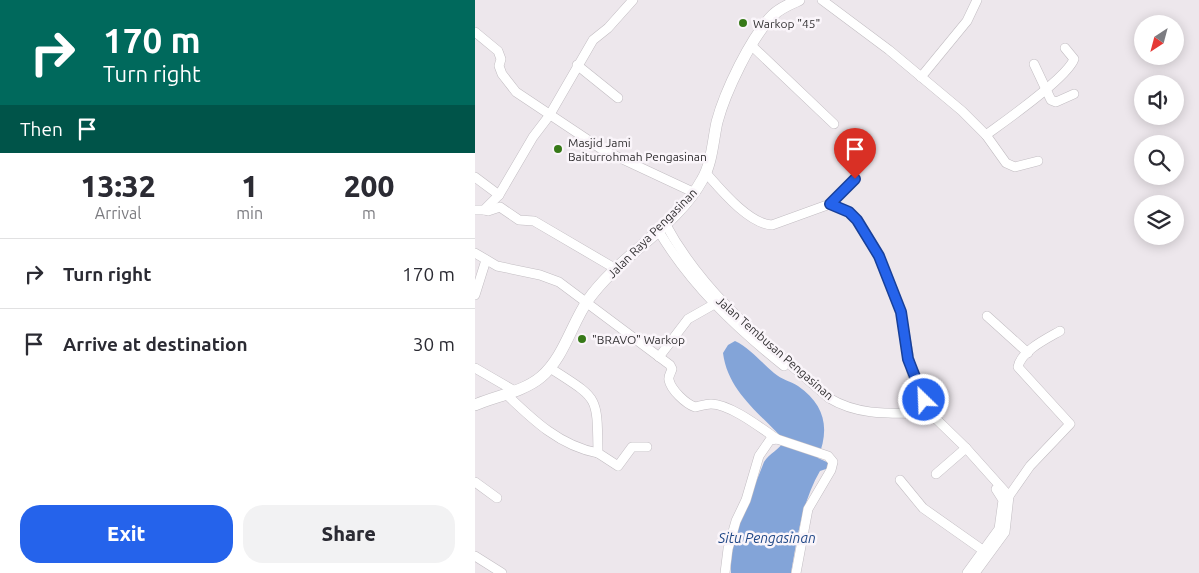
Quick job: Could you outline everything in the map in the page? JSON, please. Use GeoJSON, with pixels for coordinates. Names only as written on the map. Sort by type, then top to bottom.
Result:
{"type":"FeatureCollection","features":[{"type":"Feature","properties":{"kind":"main road","name":"Jalan Raya Pengasinan"},"geometry":{"type":"LineString","coordinates":[[475,405],[510,392],[539,378],[550,368],[587,302],[616,269],[695,193],[706,173],[724,99],[752,46],[775,14],[799,0]]}},
{"type":"Feature","properties":{"kind":"street"},"geometry":{"type":"LineString","coordinates":[[479,210],[499,195],[533,137],[549,116],[596,35],[608,28],[633,0]]}},
{"type":"Feature","properties":{"kind":"street"},"geometry":{"type":"LineString","coordinates":[[822,0],[962,111],[986,135],[1002,159],[1010,165],[1022,166],[1037,161]]}},
{"type":"Feature","properties":{"kind":"street"},"geometry":{"type":"LineString","coordinates":[[921,77],[967,21],[977,0]]}},
{"type":"Feature","properties":{"kind":"street"},"geometry":{"type":"LineString","coordinates":[[475,32],[498,51],[501,59],[499,66],[507,84],[549,116],[603,150],[695,193]]}},
{"type":"Feature","properties":{"kind":"street"},"geometry":{"type":"LineString","coordinates":[[752,46],[834,124]]}},
{"type":"Feature","properties":{"kind":"street"},"geometry":{"type":"LineString","coordinates":[[986,135],[1045,89],[1073,62],[1065,48]]}},
{"type":"Feature","properties":{"kind":"street"},"geometry":{"type":"LineString","coordinates":[[1034,64],[1045,89],[1056,102],[1074,94]]}},
{"type":"Feature","properties":{"kind":"street"},"geometry":{"type":"LineString","coordinates":[[577,65],[618,98]]}},
{"type":"Feature","properties":{"kind":"street"},"geometry":{"type":"LineString","coordinates":[[706,173],[752,218],[765,225],[772,225],[830,204],[855,179]]}},
{"type":"Feature","properties":{"kind":"street"},"geometry":{"type":"LineString","coordinates":[[475,177],[499,195]]}},
{"type":"Feature","properties":{"kind":"street"},"geometry":{"type":"LineString","coordinates":[[830,204],[849,212],[857,220],[879,256],[901,312],[912,374],[929,416],[964,450],[1006,498]]}},
{"type":"Feature","properties":{"kind":"street"},"geometry":{"type":"LineString","coordinates":[[479,210],[488,211],[500,207],[519,220],[534,221],[616,269]]}},
{"type":"Feature","properties":{"kind":"street","name":"Jalan Tembusan Pengasinan"},"geometry":{"type":"LineString","coordinates":[[661,226],[675,257],[717,303],[772,357],[833,403],[866,418],[929,416]]}},
{"type":"Feature","properties":{"kind":"street"},"geometry":{"type":"LineString","coordinates":[[475,253],[506,269],[540,275],[559,282],[673,369],[668,377],[669,382],[692,406],[710,404],[726,408],[751,421],[780,440]]}},
{"type":"Feature","properties":{"kind":"street"},"geometry":{"type":"LineString","coordinates":[[475,296],[486,260]]}},
{"type":"Feature","properties":{"kind":"street"},"geometry":{"type":"LineString","coordinates":[[659,357],[688,320],[717,303]]}},
{"type":"Feature","properties":{"kind":"street"},"geometry":{"type":"LineString","coordinates":[[987,316],[1028,353]]}},
{"type":"Feature","properties":{"kind":"street"},"geometry":{"type":"LineString","coordinates":[[975,573],[993,545],[1001,522],[1006,498],[1030,466],[1070,424],[1018,367],[1028,353],[1060,331]]}},
{"type":"Feature","properties":{"kind":"street"},"geometry":{"type":"LineString","coordinates":[[475,368],[510,392],[530,417],[567,444],[598,454],[618,466],[632,447],[647,447]]}},
{"type":"Feature","properties":{"kind":"street"},"geometry":{"type":"LineString","coordinates":[[550,368],[583,389],[593,400],[598,415],[598,454]]}},
{"type":"Feature","properties":{"kind":"street"},"geometry":{"type":"LineString","coordinates":[[725,573],[728,549],[736,521],[746,500],[759,456],[771,439],[780,440],[832,459],[833,466],[808,509],[796,573]]}},
{"type":"Feature","properties":{"kind":"street"},"geometry":{"type":"LineString","coordinates":[[935,474],[964,450]]}},
{"type":"Feature","properties":{"kind":"street"},"geometry":{"type":"LineString","coordinates":[[900,480],[923,508],[984,551]]}},
{"type":"Feature","properties":{"kind":"street"},"geometry":{"type":"LineString","coordinates":[[475,482],[497,498]]}},
{"type":"Feature","properties":{"kind":"street"},"geometry":{"type":"LineString","coordinates":[[967,573],[984,551],[993,545]]}},
{"type":"Feature","properties":{"kind":"street"},"geometry":{"type":"LineString","coordinates":[[475,556],[502,573]]}},
{"type":"Feature","properties":{"kind":"water","name":"Situ Pengasinan"},"geometry":{"type":"Polygon","coordinates":[[[735,341],[751,352],[777,375],[807,393],[814,401],[823,418],[824,437],[818,458],[829,463],[829,468],[820,471],[804,508],[791,573],[731,573],[733,545],[747,502],[764,462],[784,440],[738,391],[731,379],[723,353],[728,345],[735,341]]]}},
{"type":"Feature","properties":{"kind":"place","name":"Warkop \"45\""},"geometry":{"type":"Point","coordinates":[743,23]}},
{"type":"Feature","properties":{"kind":"place","name":"Masjid Jami Baiturrohmah Pengasinan"},"geometry":{"type":"Point","coordinates":[558,149]}},
{"type":"Feature","properties":{"kind":"place","name":"\"BRAVO\" Warkop"},"geometry":{"type":"Point","coordinates":[582,339]}},
{"type":"Feature","properties":{"kind":"route"},"geometry":{"type":"LineString","coordinates":[[855,179],[830,204],[849,212],[857,220],[879,256],[901,312],[908,359],[912,374],[924,400]]}}]}
